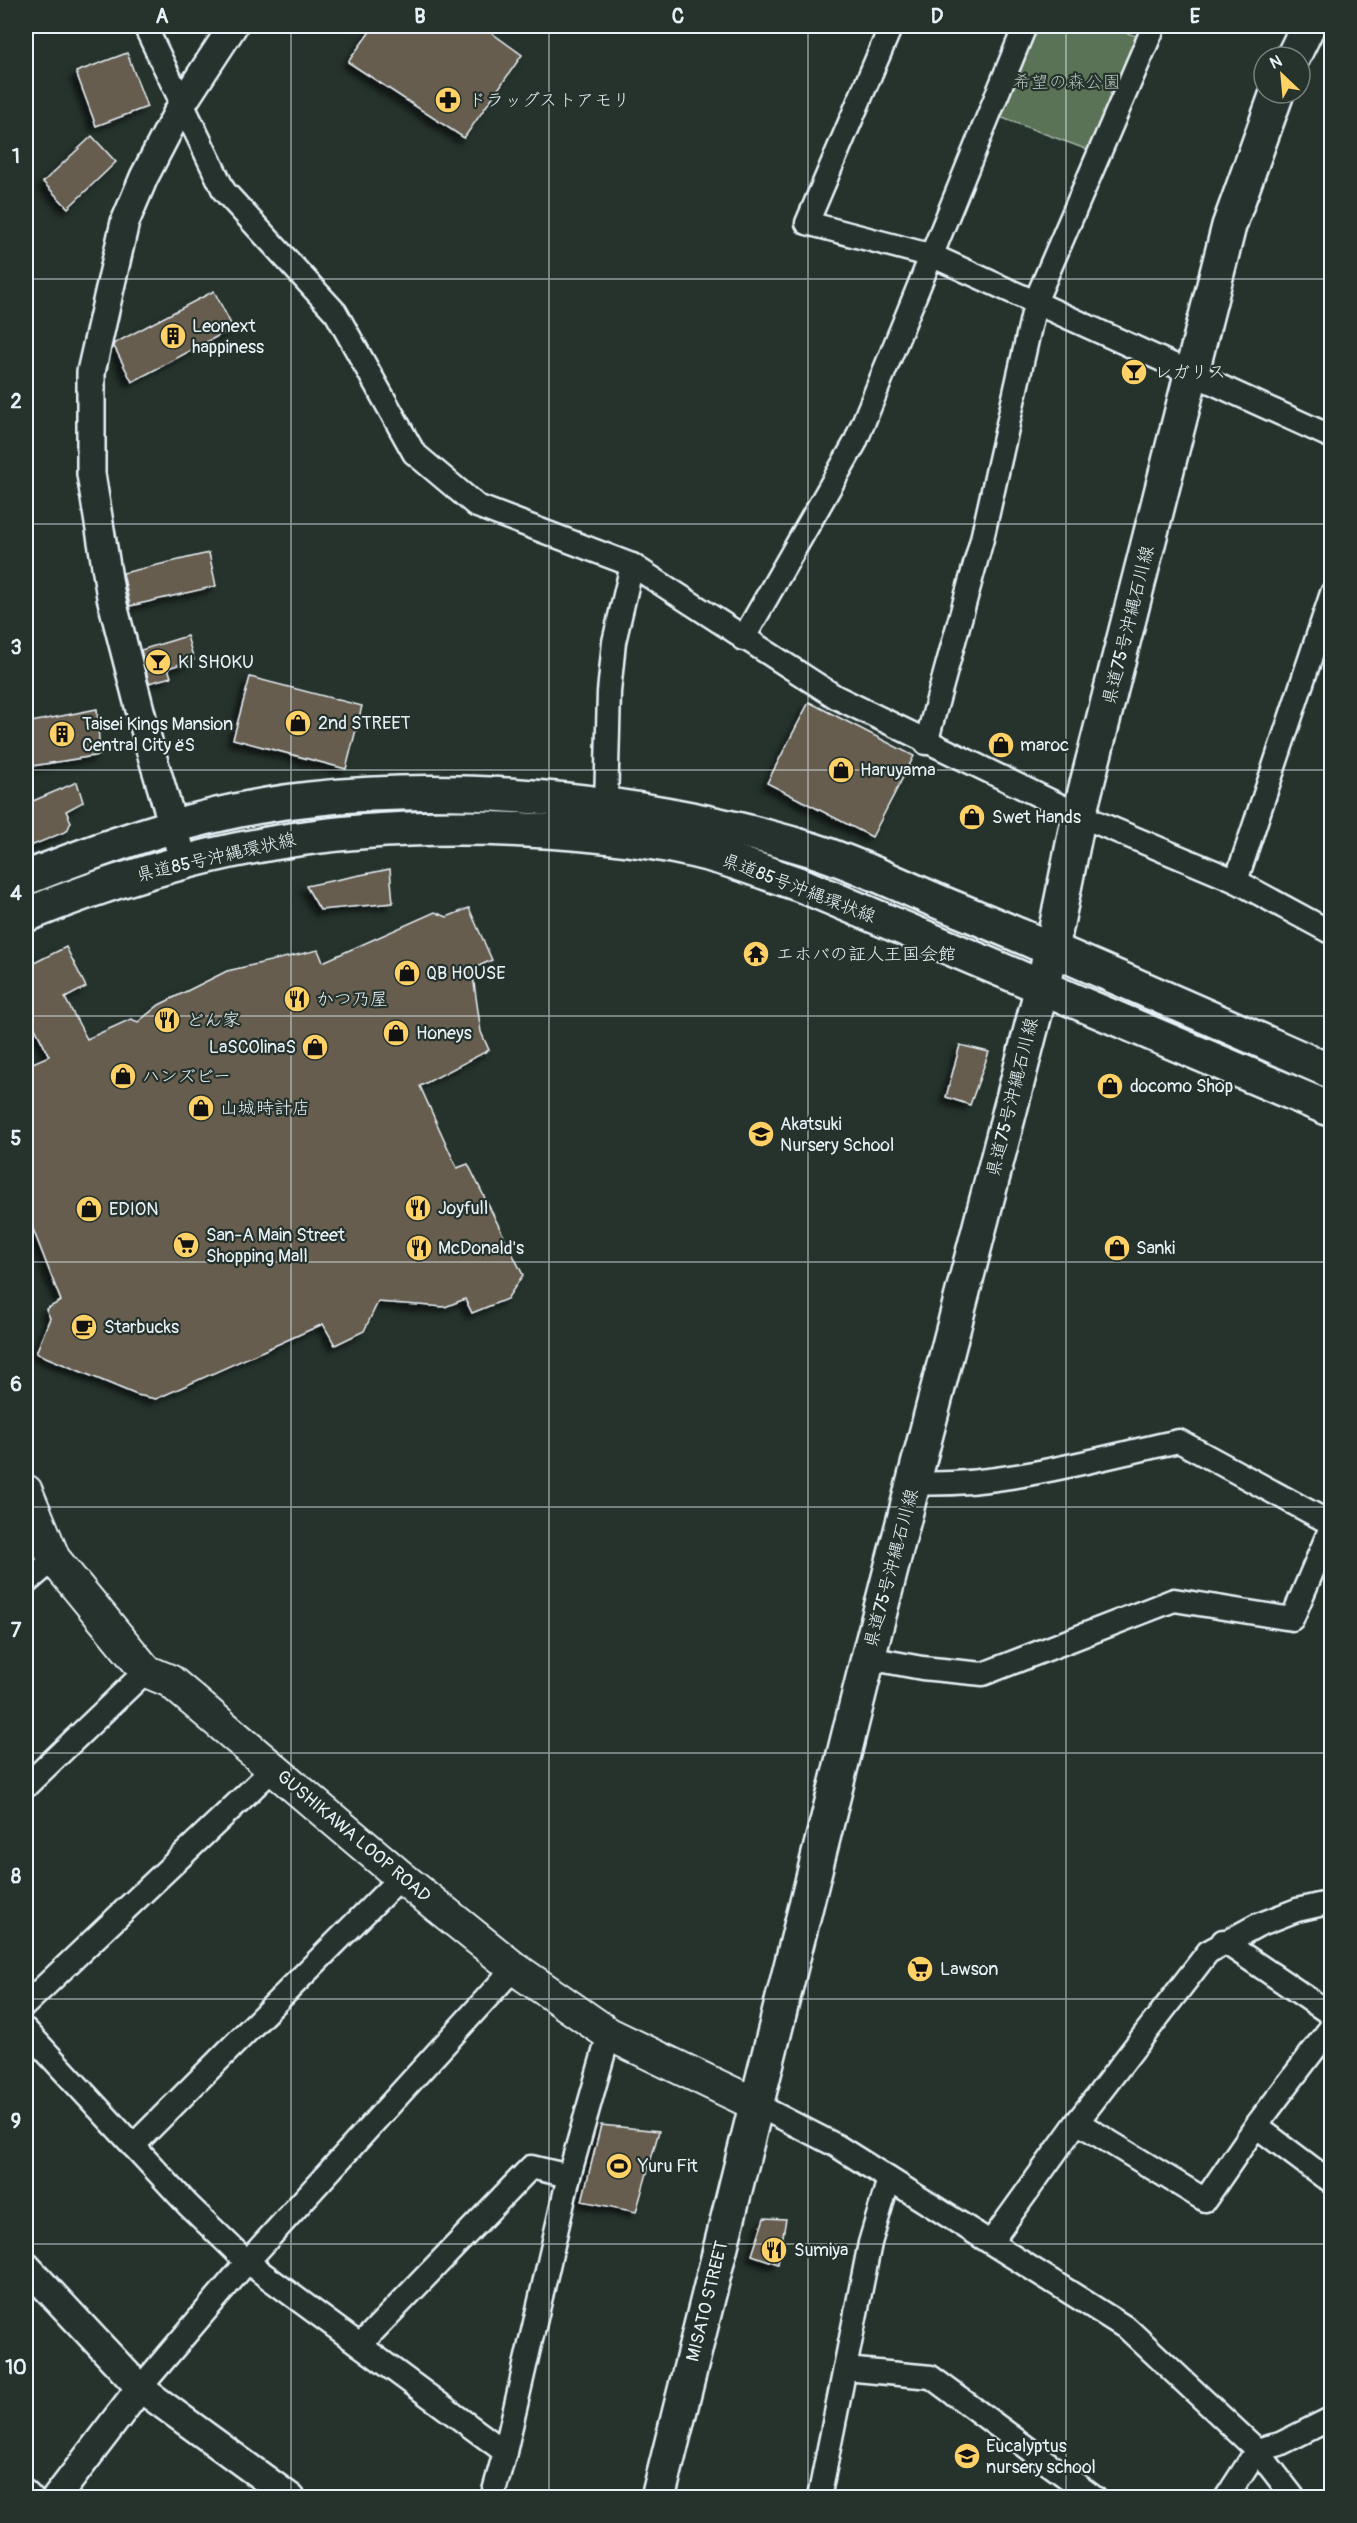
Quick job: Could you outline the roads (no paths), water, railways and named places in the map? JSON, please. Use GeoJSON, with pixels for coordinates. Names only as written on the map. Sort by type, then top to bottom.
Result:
{"type":"FeatureCollection","features":[{"type":"Feature","properties":{"kind":"main road"},"geometry":{"type":"LineString","coordinates":[[1299,45],[1308,26]]}},
{"type":"Feature","properties":{"kind":"main road","name":"県道75号沖縄石川線"},"geometry":{"type":"LineString","coordinates":[[755,2104],[1040,986],[1052,948],[1080,815],[1228,225],[1273,105]]}},
{"type":"Feature","properties":{"kind":"main road","name":"県道85号沖縄環状線"},"geometry":{"type":"LineString","coordinates":[[26,878],[174,827],[220,814],[307,799],[388,793],[490,796],[606,805],[723,826],[816,851],[1052,948],[1332,1072]]}},
{"type":"Feature","properties":{"kind":"main road","name":"県道85号沖縄環状線"},"geometry":{"type":"LineString","coordinates":[[26,915],[82,892],[184,862],[309,835],[387,828],[490,828],[597,833],[710,855],[801,885],[1332,1110]]}},
{"type":"Feature","properties":{"kind":"main road","name":"GUSHIKAWA LOOP ROAD"},"geometry":{"type":"LineString","coordinates":[[26,1491],[54,1559],[146,1671],[170,1681],[401,1877],[514,1968],[609,2034],[755,2104]]}},
{"type":"Feature","properties":{"kind":"main road","name":"MISATO STREET"},"geometry":{"type":"LineString","coordinates":[[658,2498],[755,2104]]}},
{"type":"Feature","properties":{"kind":"street"},"geometry":{"type":"LineString","coordinates":[[145,26],[224,191],[336,313],[414,453],[477,506],[632,565],[743,639],[836,697],[926,743],[1080,815],[1236,881],[1332,933]]}},
{"type":"Feature","properties":{"kind":"street"},"geometry":{"type":"LineString","coordinates":[[184,862],[150,749],[111,597],[91,474],[91,372],[125,222],[144,177],[182,104],[233,26]]}},
{"type":"Feature","properties":{"kind":"street"},"geometry":{"type":"LineString","coordinates":[[891,26],[807,223],[933,256],[1036,300],[1332,437]]}},
{"type":"Feature","properties":{"kind":"street"},"geometry":{"type":"LineString","coordinates":[[743,639],[855,443],[1025,26]]}},
{"type":"Feature","properties":{"kind":"street"},"geometry":{"type":"LineString","coordinates":[[926,743],[982,539],[1036,300],[1154,26]]}},
{"type":"Feature","properties":{"kind":"street"},"geometry":{"type":"LineString","coordinates":[[606,805],[609,692],[614,642],[632,565]]}},
{"type":"Feature","properties":{"kind":"street"},"geometry":{"type":"LineString","coordinates":[[1236,881],[1332,593]]}},
{"type":"Feature","properties":{"kind":"street"},"geometry":{"type":"LineString","coordinates":[[868,1658],[922,1668],[983,1674],[1174,1600],[1292,1619],[1332,1524],[1179,1441],[1008,1476],[939,1484],[913,1483]]}},
{"type":"Feature","properties":{"kind":"street"},"geometry":{"type":"LineString","coordinates":[[26,1583],[54,1559]]}},
{"type":"Feature","properties":{"kind":"street"},"geometry":{"type":"LineString","coordinates":[[26,1786],[146,1671]]}},
{"type":"Feature","properties":{"kind":"street"},"geometry":{"type":"LineString","coordinates":[[26,2004],[273,1768]]}},
{"type":"Feature","properties":{"kind":"street"},"geometry":{"type":"LineString","coordinates":[[133,2146],[401,1877]]}},
{"type":"Feature","properties":{"kind":"street"},"geometry":{"type":"LineString","coordinates":[[992,2242],[1077,2121],[1208,1952],[1223,1941],[1297,1910],[1332,1902]]}},
{"type":"Feature","properties":{"kind":"street"},"geometry":{"type":"LineString","coordinates":[[1223,1941],[1332,2015]]}},
{"type":"Feature","properties":{"kind":"street"},"geometry":{"type":"LineString","coordinates":[[56,2498],[140,2388],[248,2262],[514,1968]]}},
{"type":"Feature","properties":{"kind":"street"},"geometry":{"type":"LineString","coordinates":[[1077,2121],[1205,2200],[1256,2126],[1332,2026]]}},
{"type":"Feature","properties":{"kind":"street"},"geometry":{"type":"LineString","coordinates":[[26,2030],[188,2205],[248,2262],[505,2452]]}},
{"type":"Feature","properties":{"kind":"street"},"geometry":{"type":"LineString","coordinates":[[492,2498],[505,2452],[569,2176],[609,2034]]}},
{"type":"Feature","properties":{"kind":"street"},"geometry":{"type":"LineString","coordinates":[[755,2104],[837,2146],[1128,2329],[1257,2450],[1294,2498]]}},
{"type":"Feature","properties":{"kind":"street"},"geometry":{"type":"LineString","coordinates":[[1256,2126],[1332,2183]]}},
{"type":"Feature","properties":{"kind":"street"},"geometry":{"type":"LineString","coordinates":[[360,2345],[531,2167],[569,2176]]}},
{"type":"Feature","properties":{"kind":"street"},"geometry":{"type":"LineString","coordinates":[[826,2493],[845,2369],[870,2243],[889,2179]]}},
{"type":"Feature","properties":{"kind":"street"},"geometry":{"type":"LineString","coordinates":[[26,2266],[140,2388],[291,2498]]}},
{"type":"Feature","properties":{"kind":"street"},"geometry":{"type":"LineString","coordinates":[[845,2369],[931,2377],[1095,2498]]}},
{"type":"Feature","properties":{"kind":"street"},"geometry":{"type":"LineString","coordinates":[[1226,2498],[1257,2450],[1280,2444],[1332,2418]]}},
{"type":"Feature","properties":{"kind":"street"},"geometry":{"type":"LineString","coordinates":[[26,2492],[32,2498]]}},
{"type":"Feature","properties":{"kind":"place","name":"ドラッグストアモリ"},"geometry":{"type":"Point","coordinates":[448,100]}},
{"type":"Feature","properties":{"kind":"place","name":"Leonext happiness"},"geometry":{"type":"Point","coordinates":[173,336]}},
{"type":"Feature","properties":{"kind":"place","name":"レガリス"},"geometry":{"type":"Point","coordinates":[1134,372]}},
{"type":"Feature","properties":{"kind":"place","name":"KI SHOKU"},"geometry":{"type":"Point","coordinates":[158,662]}},
{"type":"Feature","properties":{"kind":"place","name":"2nd STREET"},"geometry":{"type":"Point","coordinates":[298,723]}},
{"type":"Feature","properties":{"kind":"place","name":"Taisei Kings Mansion Central City ëS"},"geometry":{"type":"Point","coordinates":[62,734]}},
{"type":"Feature","properties":{"kind":"place","name":"maroc"},"geometry":{"type":"Point","coordinates":[1001,745]}},
{"type":"Feature","properties":{"kind":"place","name":"Haruyama"},"geometry":{"type":"Point","coordinates":[841,770]}},
{"type":"Feature","properties":{"kind":"place","name":"Swet Hands"},"geometry":{"type":"Point","coordinates":[972,817]}},
{"type":"Feature","properties":{"kind":"place","name":"エホバの証人王国会館"},"geometry":{"type":"Point","coordinates":[756,954]}},
{"type":"Feature","properties":{"kind":"place","name":"QB HOUSE"},"geometry":{"type":"Point","coordinates":[407,973]}},
{"type":"Feature","properties":{"kind":"place","name":"かつ乃屋"},"geometry":{"type":"Point","coordinates":[297,999]}},
{"type":"Feature","properties":{"kind":"place","name":"どん家"},"geometry":{"type":"Point","coordinates":[167,1020]}},
{"type":"Feature","properties":{"kind":"place","name":"Honeys"},"geometry":{"type":"Point","coordinates":[396,1033]}},
{"type":"Feature","properties":{"kind":"place","name":"LaSCOlinaS"},"geometry":{"type":"Point","coordinates":[315,1047]}},
{"type":"Feature","properties":{"kind":"place","name":"ハンズビー"},"geometry":{"type":"Point","coordinates":[123,1076]}},
{"type":"Feature","properties":{"kind":"place","name":"docomo Shop"},"geometry":{"type":"Point","coordinates":[1110,1086]}},
{"type":"Feature","properties":{"kind":"place","name":"山城時計店"},"geometry":{"type":"Point","coordinates":[201,1108]}},
{"type":"Feature","properties":{"kind":"place","name":"Akatsuki Nursery School"},"geometry":{"type":"Point","coordinates":[761,1134]}},
{"type":"Feature","properties":{"kind":"place","name":"Joyfull"},"geometry":{"type":"Point","coordinates":[418,1208]}},
{"type":"Feature","properties":{"kind":"place","name":"EDION"},"geometry":{"type":"Point","coordinates":[89,1209]}},
{"type":"Feature","properties":{"kind":"place","name":"San-A Main Street Shopping Mall"},"geometry":{"type":"Point","coordinates":[186,1245]}},
{"type":"Feature","properties":{"kind":"place","name":"McDonald's"},"geometry":{"type":"Point","coordinates":[419,1248]}},
{"type":"Feature","properties":{"kind":"place","name":"Sanki"},"geometry":{"type":"Point","coordinates":[1117,1248]}},
{"type":"Feature","properties":{"kind":"place","name":"Starbucks"},"geometry":{"type":"Point","coordinates":[84,1327]}},
{"type":"Feature","properties":{"kind":"place","name":"Lawson"},"geometry":{"type":"Point","coordinates":[920,1969]}},
{"type":"Feature","properties":{"kind":"place","name":"Yuru Fit"},"geometry":{"type":"Point","coordinates":[619,2166]}},
{"type":"Feature","properties":{"kind":"place","name":"Sumiya"},"geometry":{"type":"Point","coordinates":[774,2250]}},
{"type":"Feature","properties":{"kind":"place","name":"Eucalyptus nursery school"},"geometry":{"type":"Point","coordinates":[967,2456]}},
{"type":"Feature","properties":{"kind":"park label","name":"希望の森公園"},"geometry":{"type":"Point","coordinates":[1067,82]}}]}
